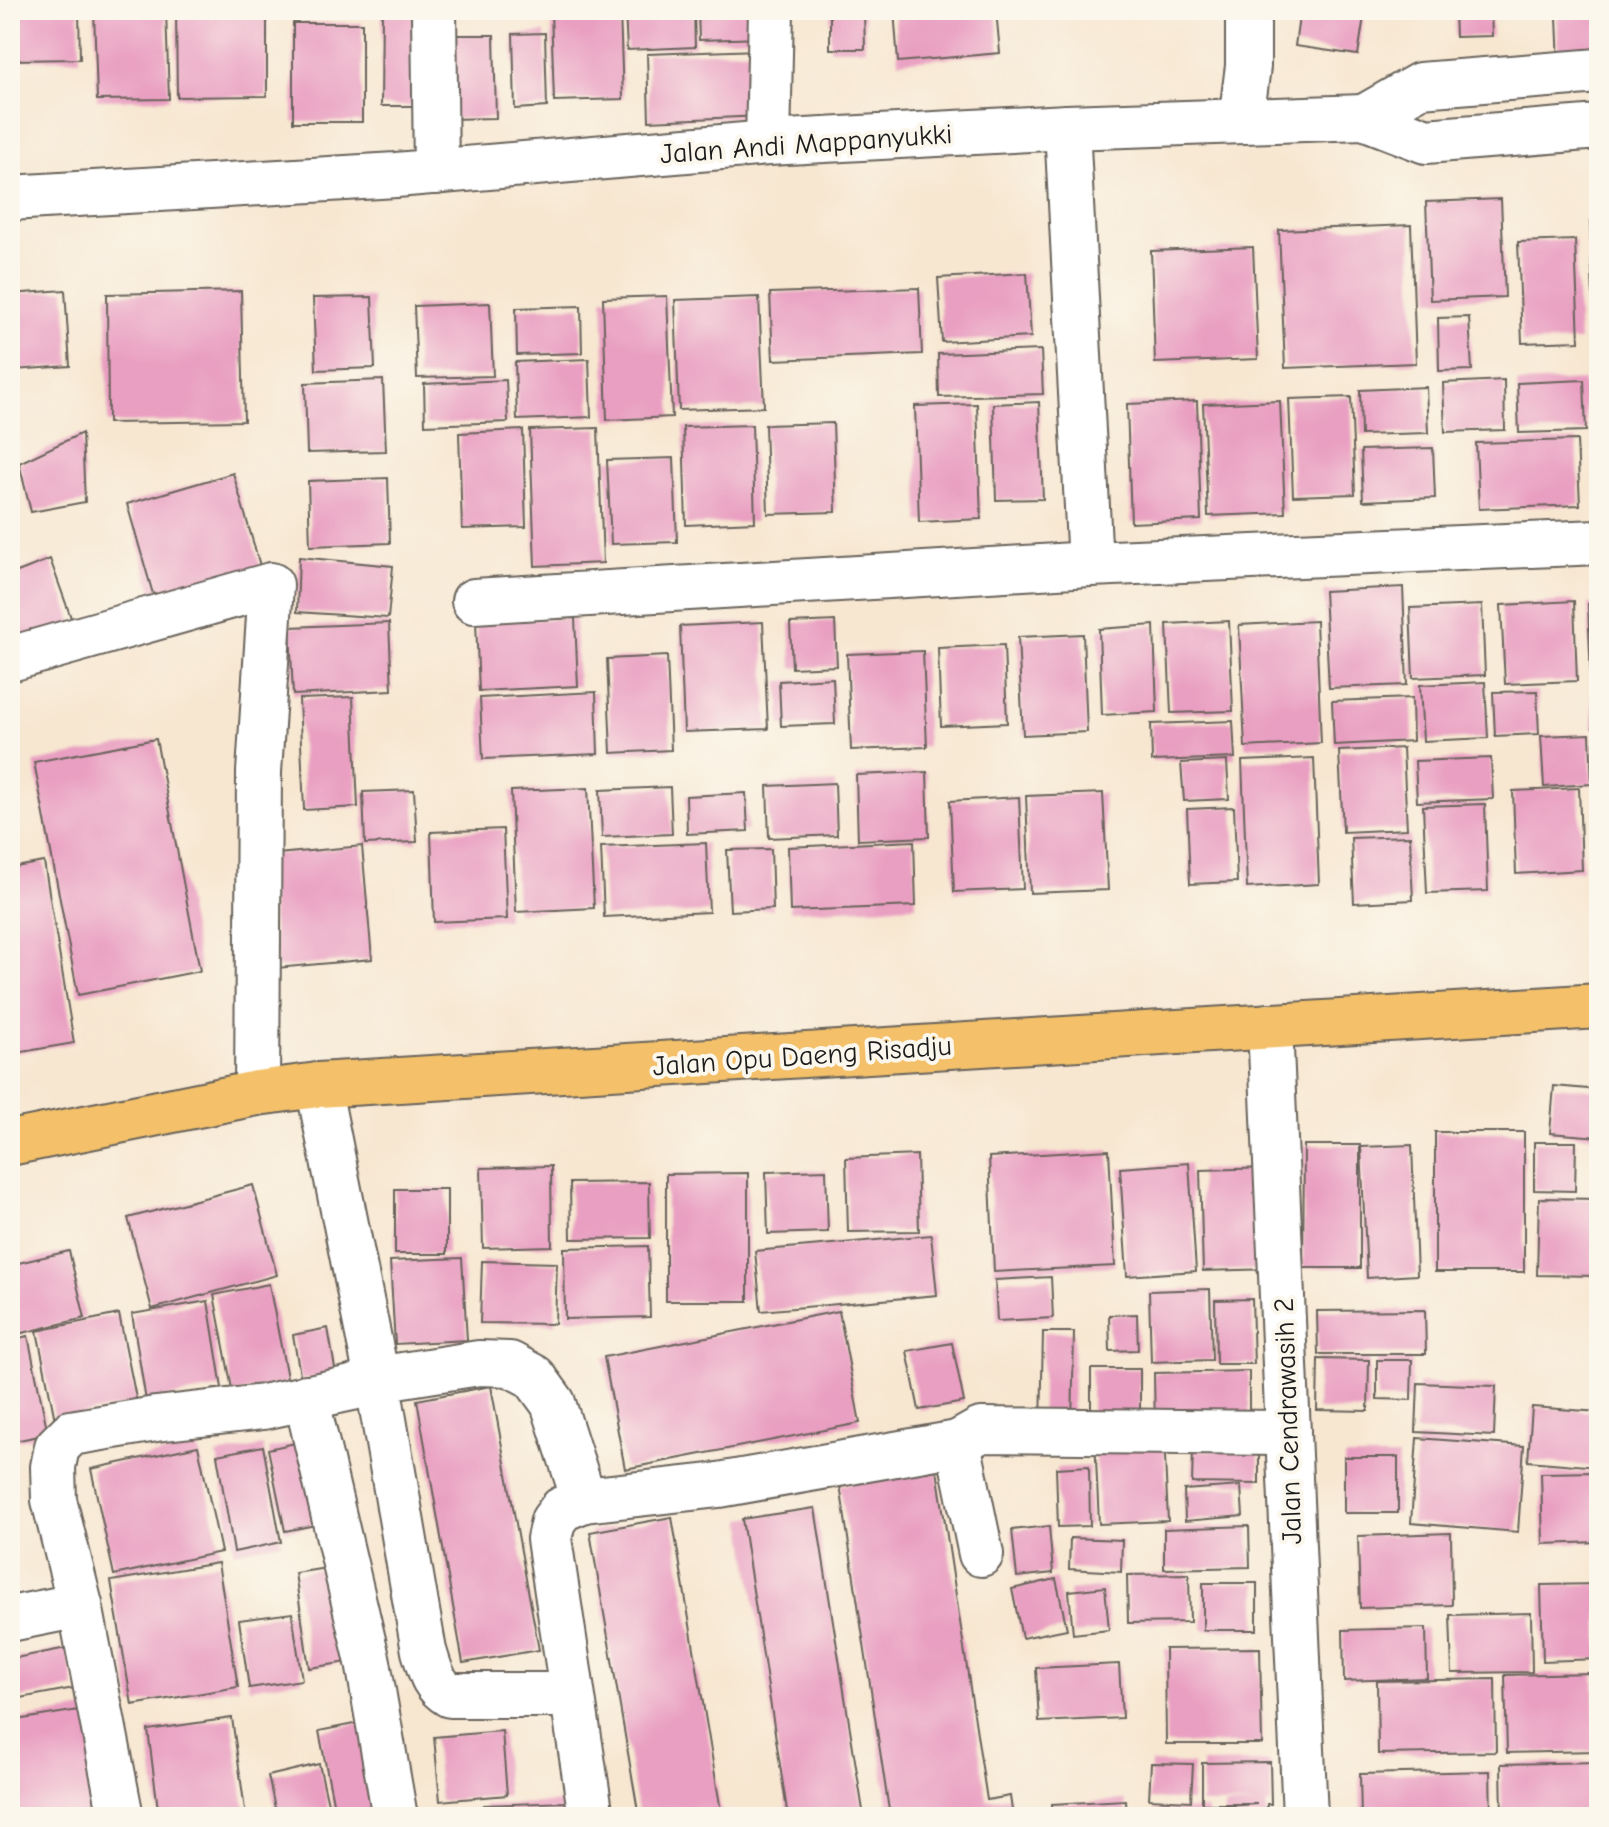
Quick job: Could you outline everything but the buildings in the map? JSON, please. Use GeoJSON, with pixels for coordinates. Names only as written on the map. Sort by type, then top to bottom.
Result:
{"type":"FeatureCollection","features":[{"type":"Feature","properties":{"kind":"main road","name":"Jalan Opu Daeng Risadju"},"geometry":{"type":"LineString","coordinates":[[10,1143],[257,1093],[318,1085],[1599,1006]]}},
{"type":"Feature","properties":{"kind":"street"},"geometry":{"type":"LineString","coordinates":[[434,10],[436,172]]}},
{"type":"Feature","properties":{"kind":"street"},"geometry":{"type":"LineString","coordinates":[[768,143],[771,10]]}},
{"type":"Feature","properties":{"kind":"street"},"geometry":{"type":"LineString","coordinates":[[1241,121],[1248,66],[1248,10]]}},
{"type":"Feature","properties":{"kind":"street"},"geometry":{"type":"LineString","coordinates":[[1364,117],[1420,85],[1584,72],[1585,128]]}},
{"type":"Feature","properties":{"kind":"street","name":"Jalan Andi Mappanyukki"},"geometry":{"type":"LineString","coordinates":[[10,198],[436,172],[768,143],[1067,127],[1364,117],[1426,141],[1585,128]]}},
{"type":"Feature","properties":{"kind":"street"},"geometry":{"type":"LineString","coordinates":[[1067,127],[1090,564]]}},
{"type":"Feature","properties":{"kind":"street"},"geometry":{"type":"LineString","coordinates":[[474,601],[1090,564],[1599,542]]}},
{"type":"Feature","properties":{"kind":"street"},"geometry":{"type":"LineString","coordinates":[[10,659],[271,585],[259,772],[257,1093]]}},
{"type":"Feature","properties":{"kind":"street","name":"Jalan Cendrawasih 2"},"geometry":{"type":"LineString","coordinates":[[1270,1026],[1305,1817]]}},
{"type":"Feature","properties":{"kind":"street"},"geometry":{"type":"LineString","coordinates":[[318,1085],[338,1389],[395,1656],[395,1817]]}},
{"type":"Feature","properties":{"kind":"street"},"geometry":{"type":"LineString","coordinates":[[121,1817],[80,1605],[54,1500],[53,1467],[57,1447],[71,1433],[156,1419],[263,1407],[338,1389],[479,1363],[510,1364],[534,1377],[553,1403],[584,1500]]}},
{"type":"Feature","properties":{"kind":"street"},"geometry":{"type":"LineString","coordinates":[[338,1389],[395,1656],[432,1677],[439,1688],[450,1695],[571,1695]]}},
{"type":"Feature","properties":{"kind":"street"},"geometry":{"type":"LineString","coordinates":[[591,1817],[549,1539],[553,1521],[562,1509],[584,1500],[719,1485],[958,1443],[981,1430],[1288,1433]]}},
{"type":"Feature","properties":{"kind":"street"},"geometry":{"type":"LineString","coordinates":[[958,1443],[981,1554]]}},
{"type":"Feature","properties":{"kind":"street"},"geometry":{"type":"LineString","coordinates":[[10,1619],[80,1605]]}}]}
